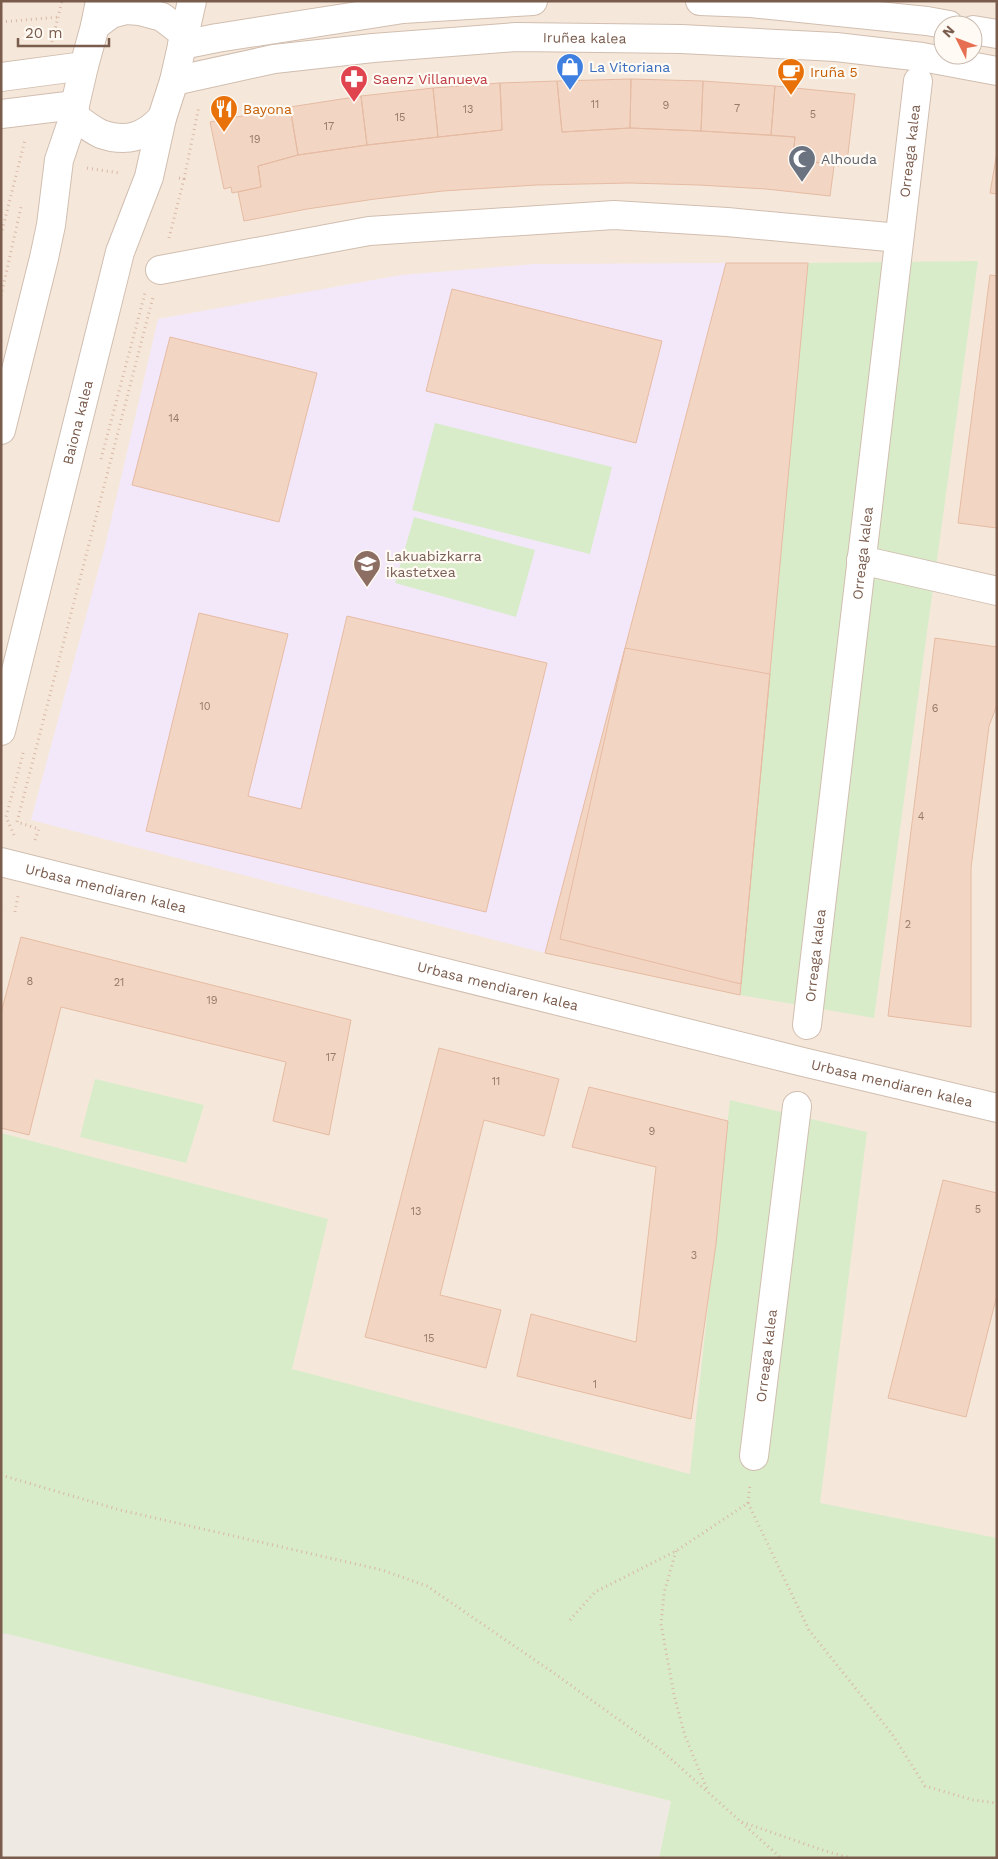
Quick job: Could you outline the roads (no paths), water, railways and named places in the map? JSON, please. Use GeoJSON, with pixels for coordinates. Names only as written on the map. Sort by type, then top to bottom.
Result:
{"type":"FeatureCollection","features":[{"type":"Feature","properties":{"kind":"street","name":"Baiona kalea"},"geometry":{"type":"LineString","coordinates":[[1,731],[120,252],[149,177],[162,118],[174,81],[192,1]]}},
{"type":"Feature","properties":{"kind":"street"},"geometry":{"type":"LineString","coordinates":[[1,430],[44,258],[51,225],[59,160],[74,110],[98,14],[111,14],[126,10],[140,11],[162,17],[183,40],[217,38],[403,9],[533,1]]}},
{"type":"Feature","properties":{"kind":"street"},"geometry":{"type":"LineString","coordinates":[[700,1],[751,3],[933,22]]}},
{"type":"Feature","properties":{"kind":"street"},"geometry":{"type":"LineString","coordinates":[[983,32],[997,34]]}},
{"type":"Feature","properties":{"kind":"street","name":"Iruñea kalea"},"geometry":{"type":"LineString","coordinates":[[174,81],[274,58],[516,37],[681,39],[836,47],[922,57],[997,71]]}},
{"type":"Feature","properties":{"kind":"street"},"geometry":{"type":"LineString","coordinates":[[1,77],[84,66]]}},
{"type":"Feature","properties":{"kind":"street","name":"Orreaga kalea"},"geometry":{"type":"LineString","coordinates":[[807,1025],[918,81]]}},
{"type":"Feature","properties":{"kind":"street"},"geometry":{"type":"LineString","coordinates":[[1,114],[74,110],[100,134],[122,138],[136,137],[150,131],[162,118]]}},
{"type":"Feature","properties":{"kind":"street"},"geometry":{"type":"LineString","coordinates":[[154,277],[369,231],[614,216],[727,222],[899,238]]}},
{"type":"Feature","properties":{"kind":"street"},"geometry":{"type":"LineString","coordinates":[[861,560],[997,591]]}},
{"type":"Feature","properties":{"kind":"street","name":"Urbasa mendiaren kalea"},"geometry":{"type":"LineString","coordinates":[[13,865],[803,1062],[997,1108]]}},
{"type":"Feature","properties":{"kind":"street","name":"Orreaga kalea"},"geometry":{"type":"LineString","coordinates":[[754,1456],[797,1106]]}},
{"type":"Feature","properties":{"kind":"place","name":"La Vitoriana"},"geometry":{"type":"Point","coordinates":[570,91]}},
{"type":"Feature","properties":{"kind":"place","name":"Iruña 5"},"geometry":{"type":"Point","coordinates":[791,96]}},
{"type":"Feature","properties":{"kind":"place","name":"Saenz Villanueva"},"geometry":{"type":"Point","coordinates":[354,103]}},
{"type":"Feature","properties":{"kind":"place","name":"Bayona"},"geometry":{"type":"Point","coordinates":[224,133]}},
{"type":"Feature","properties":{"kind":"place","name":"Alhouda"},"geometry":{"type":"Point","coordinates":[802,183]}},
{"type":"Feature","properties":{"kind":"place","name":"Lakuabizkarra ikastetxea"},"geometry":{"type":"Point","coordinates":[367,588]}}]}
